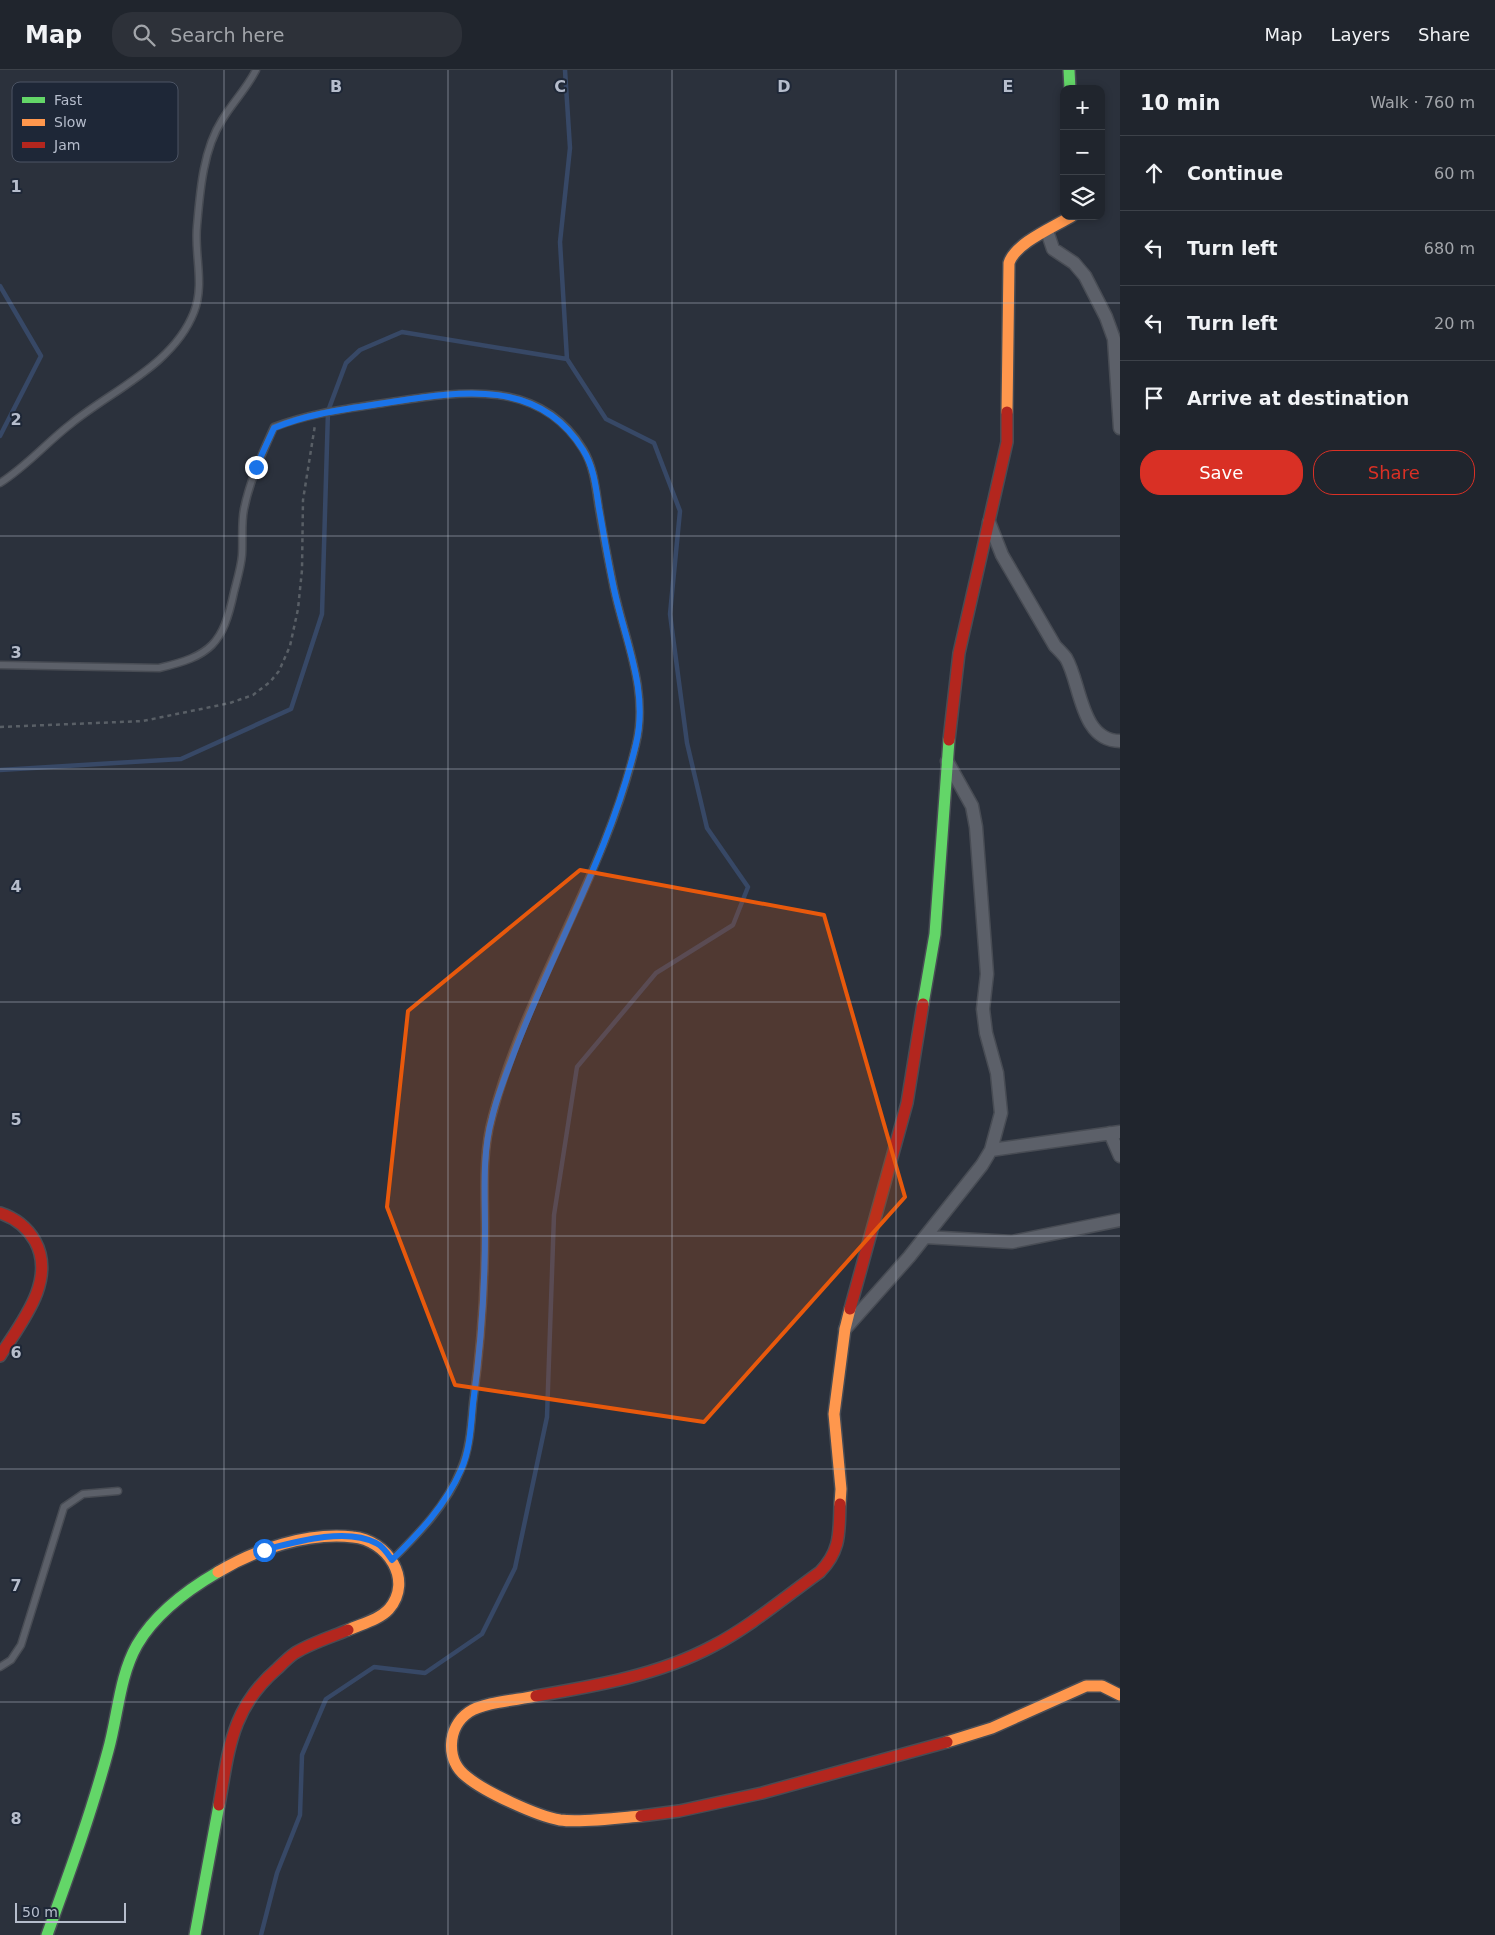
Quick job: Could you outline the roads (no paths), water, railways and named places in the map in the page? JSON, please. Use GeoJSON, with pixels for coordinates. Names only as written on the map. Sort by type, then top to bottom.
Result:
{"type":"FeatureCollection","features":[{"type":"Feature","properties":{"kind":"street"},"geometry":{"type":"LineString","coordinates":[[1069,70],[1070,85]]}},
{"type":"Feature","properties":{"kind":"street"},"geometry":{"type":"LineString","coordinates":[[1065,220],[1018,248],[1011,256],[1009,263],[1007,442],[959,653],[947,761],[935,934],[907,1103],[858,1290],[845,1328],[834,1414],[841,1489],[838,1543],[832,1559],[820,1572],[752,1621],[713,1646],[681,1661],[639,1674],[490,1705],[470,1711],[459,1721],[451,1737],[451,1752],[457,1766],[466,1777],[482,1787],[542,1815],[562,1820],[622,1818],[679,1811],[762,1793],[925,1749],[992,1728],[1086,1686],[1102,1686],[1120,1695]]}},
{"type":"Feature","properties":{"kind":"street"},"geometry":{"type":"LineString","coordinates":[[1047,231],[1053,250],[1074,263],[1085,276],[1106,317],[1114,339],[1120,428]]}},
{"type":"Feature","properties":{"kind":"street"},"geometry":{"type":"LineString","coordinates":[[989,522],[1002,554],[1055,646],[1066,659],[1088,721],[1098,733],[1115,741],[1120,741]]}},
{"type":"Feature","properties":{"kind":"street"},"geometry":{"type":"LineString","coordinates":[[845,1328],[878,1294],[982,1165],[991,1150],[1001,1114],[997,1073],[986,1033],[983,1009],[988,974],[976,827],[972,806],[947,761]]}},
{"type":"Feature","properties":{"kind":"street"},"geometry":{"type":"LineString","coordinates":[[991,1150],[1115,1132],[1120,1156]]}},
{"type":"Feature","properties":{"kind":"street"},"geometry":{"type":"LineString","coordinates":[[0,1213],[17,1220],[35,1240],[43,1266],[41,1284],[35,1297],[0,1356]]}},
{"type":"Feature","properties":{"kind":"street"},"geometry":{"type":"LineString","coordinates":[[925,1237],[1012,1242],[1120,1220]]}},
{"type":"Feature","properties":{"kind":"street"},"geometry":{"type":"LineString","coordinates":[[47,1935],[90,1818],[112,1737],[122,1683],[133,1650],[150,1626],[162,1613],[227,1567],[264,1550],[296,1542],[345,1535],[378,1543],[392,1560],[398,1587],[396,1598],[390,1608],[382,1615],[295,1653],[260,1683],[240,1713],[227,1761],[195,1935]]}},
{"type":"Feature","properties":{"kind":"lane"},"geometry":{"type":"LineString","coordinates":[[0,483],[15,474],[74,421],[153,364],[172,346],[189,324],[195,309],[199,281],[197,228],[207,158],[215,132],[222,119],[248,86],[256,70]]}},
{"type":"Feature","properties":{"kind":"lane"},"geometry":{"type":"LineString","coordinates":[[0,665],[159,668],[181,663],[202,653],[220,638],[230,614],[242,556],[244,511],[256,467],[274,428],[299,417],[454,392],[493,393],[530,403],[550,414],[584,450],[593,473],[615,592],[639,689],[641,719],[636,746],[603,847],[535,1001],[491,1121],[486,1149],[485,1268],[481,1335],[468,1448],[462,1469],[434,1516],[392,1560]]}},
{"type":"Feature","properties":{"kind":"lane"},"geometry":{"type":"LineString","coordinates":[[0,1667],[11,1660],[21,1645],[64,1508],[82,1494],[118,1491]]}},
{"type":"Feature","properties":{"kind":"waterway"},"geometry":{"type":"LineString","coordinates":[[261,1935],[277,1873],[300,1815],[302,1755],[326,1699],[374,1667],[425,1673],[482,1634],[515,1568],[547,1417],[554,1215],[577,1067],[656,973],[733,925],[748,887],[707,828],[687,743],[670,614],[680,511],[654,443],[606,419],[567,359],[560,242],[570,148],[565,70]]}},
{"type":"Feature","properties":{"kind":"waterway"},"geometry":{"type":"LineString","coordinates":[[0,286],[41,356],[0,436]]}},
{"type":"Feature","properties":{"kind":"waterway"},"geometry":{"type":"LineString","coordinates":[[0,770],[181,759],[291,709],[322,614],[328,411],[346,363],[360,350],[402,332],[567,359]]}}]}
